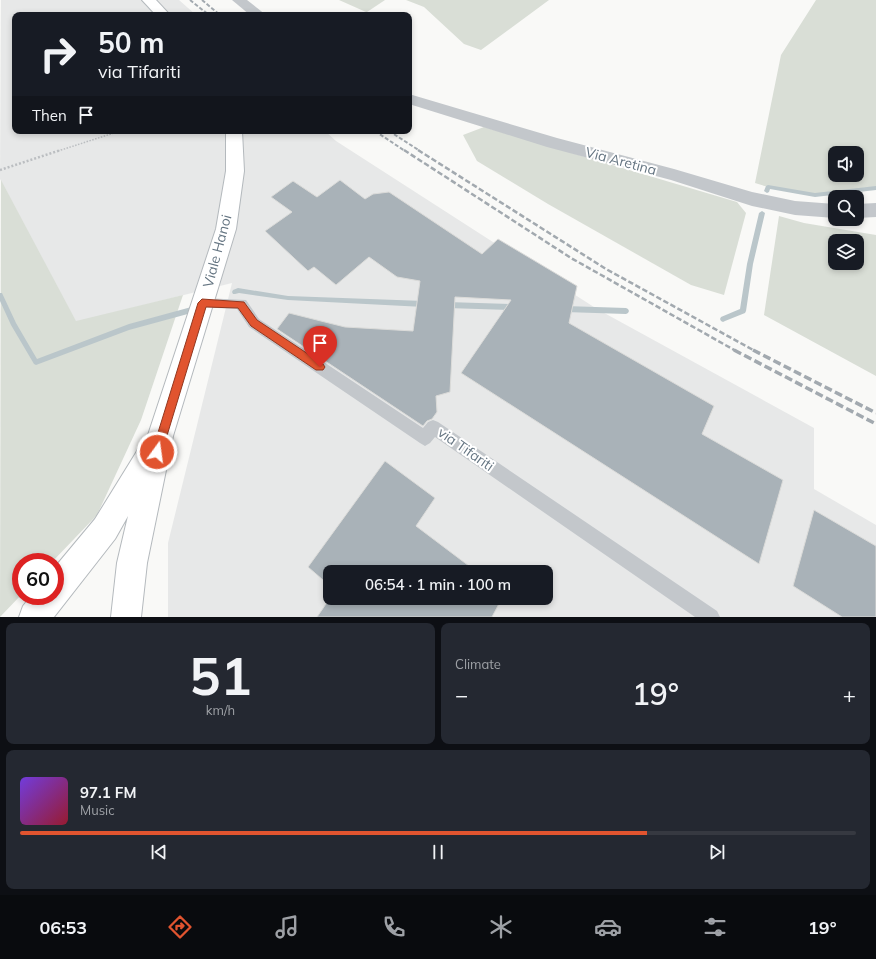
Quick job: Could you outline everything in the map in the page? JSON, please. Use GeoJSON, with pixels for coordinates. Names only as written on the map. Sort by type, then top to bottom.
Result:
{"type":"FeatureCollection","features":[{"type":"Feature","properties":{"kind":"main road"},"geometry":{"type":"LineString","coordinates":[[150,0],[160,12]]}},
{"type":"Feature","properties":{"kind":"main road","name":"Viale Hanoi"},"geometry":{"type":"LineString","coordinates":[[126,617],[132,563],[160,436],[226,229],[235,171],[234,134]]}},
{"type":"Feature","properties":{"kind":"main road","name":"Viale Hanoi"},"geometry":{"type":"LineString","coordinates":[[64,580],[105,528],[160,436]]}},
{"type":"Feature","properties":{"kind":"main road"},"geometry":{"type":"LineString","coordinates":[[34,617],[44,605]]}},
{"type":"Feature","properties":{"kind":"street"},"geometry":{"type":"LineString","coordinates":[[239,0],[255,12]]}},
{"type":"Feature","properties":{"kind":"street","name":"Via Aretina"},"geometry":{"type":"LineString","coordinates":[[412,100],[553,143],[674,175],[752,199],[795,208],[828,210]]}},
{"type":"Feature","properties":{"kind":"street"},"geometry":{"type":"LineString","coordinates":[[864,211],[876,210]]}},
{"type":"Feature","properties":{"kind":"lane","name":"via Tifariti"},"geometry":{"type":"LineString","coordinates":[[202,303],[241,304],[254,323],[425,438],[433,427],[711,617]]}},
{"type":"Feature","properties":{"kind":"path"},"geometry":{"type":"LineString","coordinates":[[0,170],[111,134]]}},
{"type":"Feature","properties":{"kind":"shaded area"},"geometry":{"type":"Polygon","coordinates":[[[1,0],[179,0],[193,12],[12,12],[12,134],[328,134],[336,141],[597,309],[814,428],[814,489],[876,525],[876,617],[168,617],[168,543],[232,283],[76,322],[0,179],[1,0]]]}},
{"type":"Feature","properties":{"kind":"shaded area"},"geometry":{"type":"Polygon","coordinates":[[[339,0],[385,0],[366,12],[339,0]]]}},
{"type":"Feature","properties":{"kind":"shaded area"},"geometry":{"type":"Polygon","coordinates":[[[406,0],[549,0],[481,50],[464,44],[424,7],[406,0]]]}},
{"type":"Feature","properties":{"kind":"shaded area"},"geometry":{"type":"Polygon","coordinates":[[[816,0],[876,0],[876,188],[859,190],[828,190],[828,194],[815,195],[768,187],[755,183],[781,55],[816,0]]]}},
{"type":"Feature","properties":{"kind":"shaded area"},"geometry":{"type":"Polygon","coordinates":[[[484,127],[737,202],[746,213],[724,295],[691,285],[548,204],[477,161],[463,135],[484,127]]]}},
{"type":"Feature","properties":{"kind":"shaded area"},"geometry":{"type":"Polygon","coordinates":[[[1,180],[76,321],[183,295],[141,420],[97,515],[61,553],[12,553],[12,604],[0,617],[1,180]]]}},
{"type":"Feature","properties":{"kind":"shaded area"},"geometry":{"type":"Polygon","coordinates":[[[779,216],[804,223],[876,235],[876,376],[764,315],[779,216]]]}},
{"type":"Feature","properties":{"kind":"building"},"geometry":{"type":"Polygon","coordinates":[[[340,180],[365,199],[373,194],[389,192],[482,254],[498,239],[577,286],[569,323],[714,406],[702,434],[783,480],[759,564],[461,373],[511,300],[455,297],[450,392],[436,396],[437,412],[432,419],[427,421],[423,426],[277,329],[289,313],[345,327],[413,331],[420,281],[397,277],[369,257],[336,285],[314,267],[308,271],[265,231],[292,212],[271,197],[293,181],[317,197],[340,180]]]}},
{"type":"Feature","properties":{"kind":"building"},"geometry":{"type":"Polygon","coordinates":[[[385,461],[435,498],[416,526],[468,565],[323,565],[323,580],[308,567],[385,461]]]}},
{"type":"Feature","properties":{"kind":"building"},"geometry":{"type":"Polygon","coordinates":[[[814,510],[876,546],[876,617],[842,617],[793,586],[814,510]]]}},
{"type":"Feature","properties":{"kind":"building"},"geometry":{"type":"Polygon","coordinates":[[[325,605],[498,605],[492,617],[317,617],[325,605]]]}},
{"type":"Feature","properties":{"kind":"waterway"},"geometry":{"type":"LineString","coordinates":[[767,191],[768,187],[815,195],[876,188]]}},
{"type":"Feature","properties":{"kind":"waterway"},"geometry":{"type":"LineString","coordinates":[[723,319],[743,311],[750,264],[762,213]]}},
{"type":"Feature","properties":{"kind":"waterway"},"geometry":{"type":"LineString","coordinates":[[235,292],[238,290],[288,298],[424,304]]}},
{"type":"Feature","properties":{"kind":"waterway"},"geometry":{"type":"LineString","coordinates":[[0,295],[14,325],[36,362],[129,327],[195,309]]}},
{"type":"Feature","properties":{"kind":"waterway"},"geometry":{"type":"LineString","coordinates":[[447,305],[514,307]]}},
{"type":"Feature","properties":{"kind":"waterway"},"geometry":{"type":"LineString","coordinates":[[565,309],[626,311]]}},
{"type":"Feature","properties":{"kind":"railway"},"geometry":{"type":"LineString","coordinates":[[190,0],[205,12]]}},
{"type":"Feature","properties":{"kind":"railway"},"geometry":{"type":"LineString","coordinates":[[202,0],[216,12]]}},
{"type":"Feature","properties":{"kind":"railway"},"geometry":{"type":"LineString","coordinates":[[380,134],[405,151]]}},
{"type":"Feature","properties":{"kind":"railway"},"geometry":{"type":"LineString","coordinates":[[394,134],[420,151]]}},
{"type":"Feature","properties":{"kind":"railway"},"geometry":{"type":"LineString","coordinates":[[404,150],[571,258],[736,351]]}},
{"type":"Feature","properties":{"kind":"railway"},"geometry":{"type":"LineString","coordinates":[[418,150],[606,269],[755,351]]}},
{"type":"Feature","properties":{"kind":"railway"},"geometry":{"type":"LineString","coordinates":[[734,350],[876,424]]}},
{"type":"Feature","properties":{"kind":"railway"},"geometry":{"type":"LineString","coordinates":[[753,350],[876,413]]}},
{"type":"Feature","properties":{"kind":"route"},"geometry":{"type":"LineString","coordinates":[[157,452],[160,436],[202,303],[241,304],[254,323],[320,367]]}}]}
